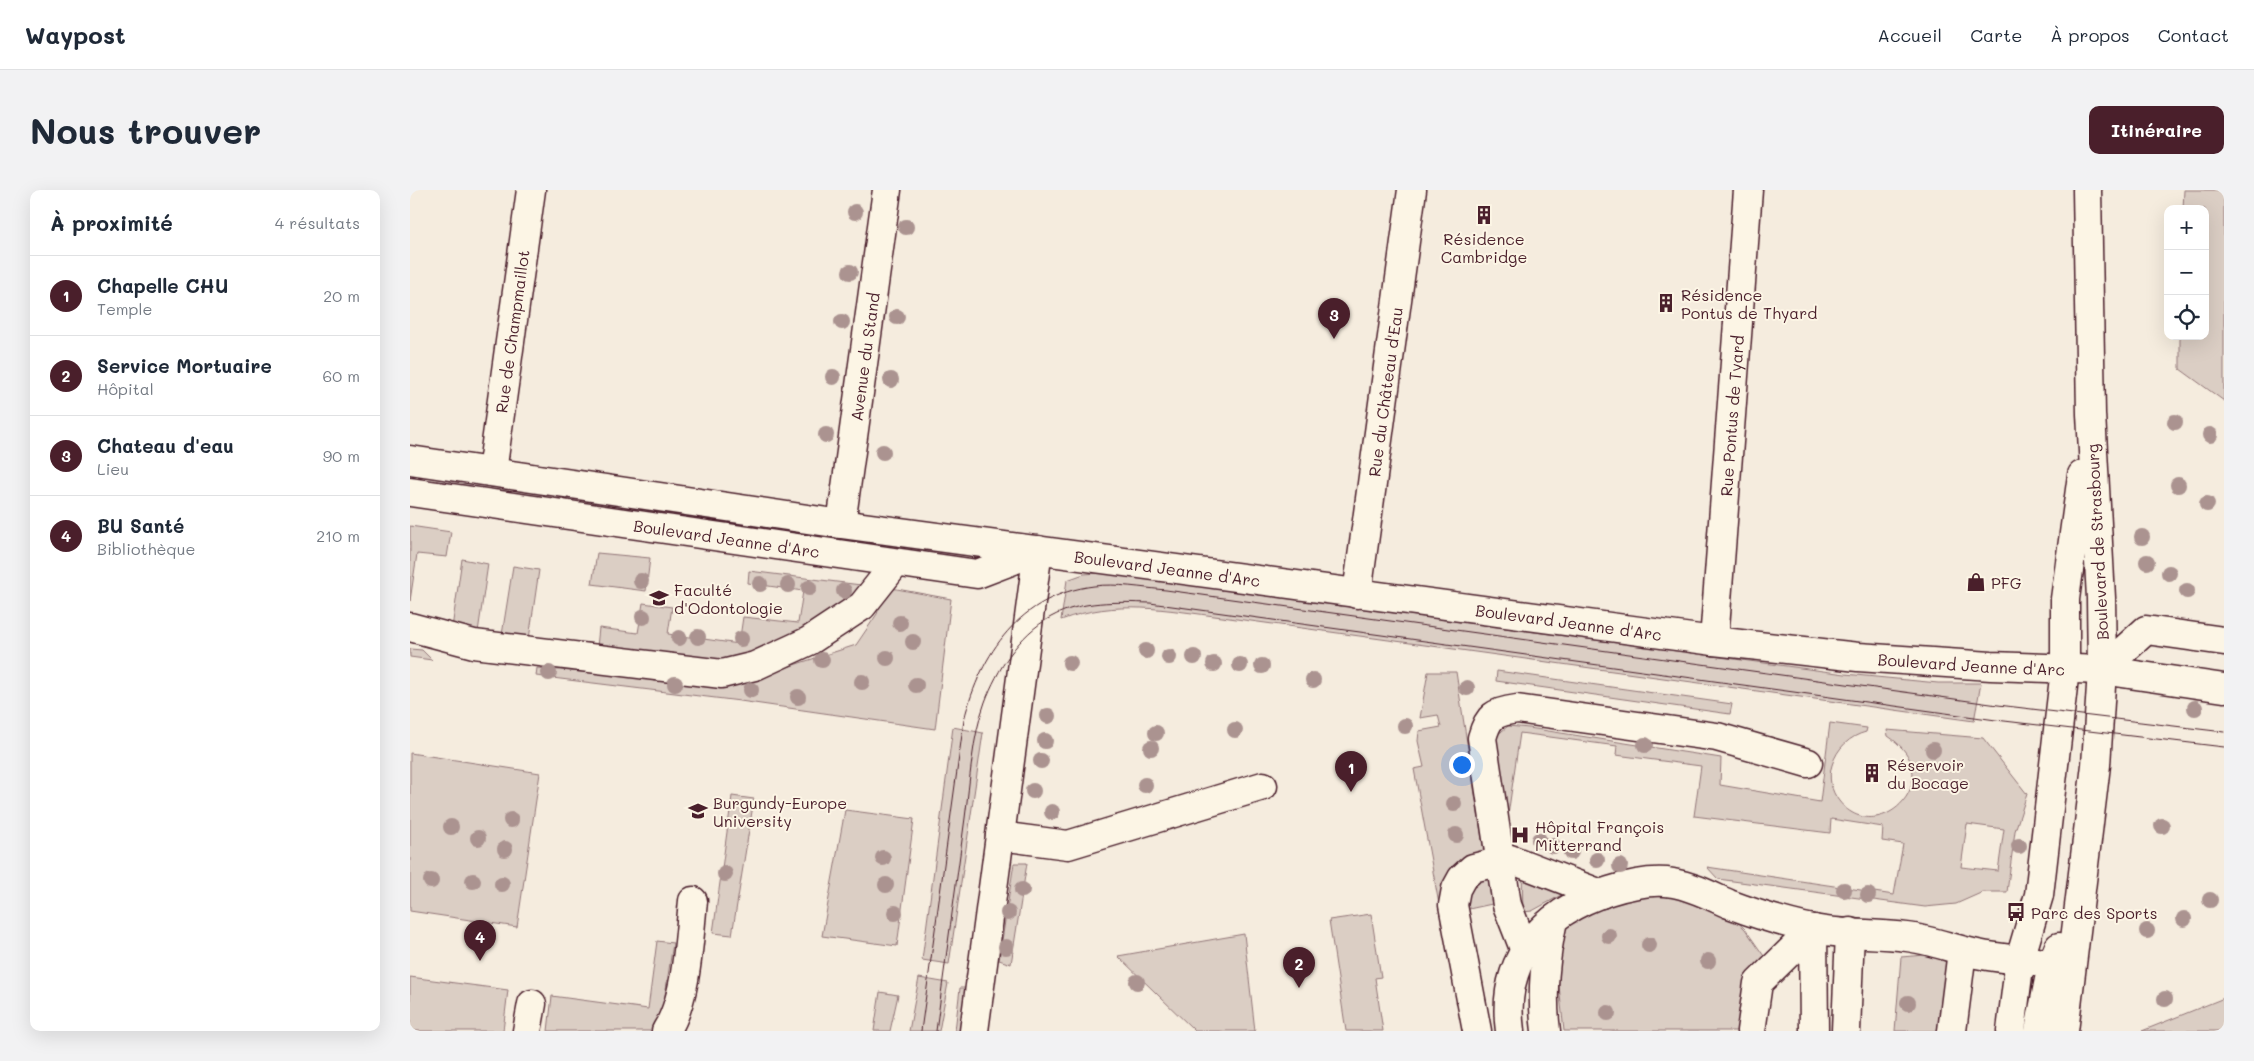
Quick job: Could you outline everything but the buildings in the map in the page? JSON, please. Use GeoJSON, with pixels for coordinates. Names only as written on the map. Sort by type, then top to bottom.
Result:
{"type":"FeatureCollection","features":[{"type":"Feature","properties":{"kind":"street","name":"Rue de Champmaillot"},"geometry":{"type":"LineString","coordinates":[[492,472],[531,190]]}},
{"type":"Feature","properties":{"kind":"street","name":"Avenue du Stand"},"geometry":{"type":"LineString","coordinates":[[841,524],[887,190]]}},
{"type":"Feature","properties":{"kind":"street","name":"Rue du Château d'Eau"},"geometry":{"type":"LineString","coordinates":[[1357,594],[1412,190]]}},
{"type":"Feature","properties":{"kind":"street","name":"Rue Pontus de Tyard"},"geometry":{"type":"LineString","coordinates":[[1714,641],[1748,190]]}},
{"type":"Feature","properties":{"kind":"street","name":"Boulevard de Strasbourg"},"geometry":{"type":"LineString","coordinates":[[2064,1031],[2096,765],[2102,670],[2101,598],[2091,414],[2087,190]]}},
{"type":"Feature","properties":{"kind":"street","name":"Boulevard de Strasbourg"},"geometry":{"type":"LineString","coordinates":[[2011,1031],[2020,959],[2039,895],[2064,669],[2065,599],[2091,414]]}},
{"type":"Feature","properties":{"kind":"street","name":"Boulevard Jeanne d'Arc"},"geometry":{"type":"LineString","coordinates":[[410,460],[841,524],[1714,641],[1868,657],[2102,670],[2224,688]]}},
{"type":"Feature","properties":{"kind":"street","name":"Boulevard Jeanne d'Arc"},"geometry":{"type":"LineString","coordinates":[[410,492],[977,574],[1038,550]]}},
{"type":"Feature","properties":{"kind":"street"},"geometry":{"type":"LineString","coordinates":[[974,1031],[1038,550]]}},
{"type":"Feature","properties":{"kind":"street"},"geometry":{"type":"LineString","coordinates":[[410,627],[474,644],[722,674],[755,666],[808,641],[862,606],[896,563]]}},
{"type":"Feature","properties":{"kind":"street"},"geometry":{"type":"LineString","coordinates":[[2102,670],[2146,630],[2224,641]]}},
{"type":"Feature","properties":{"kind":"street"},"geometry":{"type":"LineString","coordinates":[[1525,951],[1507,906],[1482,738],[1485,726],[1492,716],[1504,711],[1517,709],[1718,737],[1808,763]]}},
{"type":"Feature","properties":{"kind":"street"},"geometry":{"type":"LineString","coordinates":[[1000,836],[1068,845],[1263,786]]}},
{"type":"Feature","properties":{"kind":"street"},"geometry":{"type":"LineString","coordinates":[[1477,1031],[1453,905],[1456,889],[1462,878],[1473,868],[1510,859],[1519,860],[1601,894]]}},
{"type":"Feature","properties":{"kind":"street"},"geometry":{"type":"LineString","coordinates":[[1510,1031],[1509,997],[1512,978],[1525,951],[1540,930],[1582,902],[1601,894],[1631,886],[1672,882],[1731,904],[1813,929],[1908,937],[1962,951],[2052,964]]}},
{"type":"Feature","properties":{"kind":"street"},"geometry":{"type":"LineString","coordinates":[[2039,1031],[2052,964],[2081,898]]}},
{"type":"Feature","properties":{"kind":"street"},"geometry":{"type":"LineString","coordinates":[[666,1031],[672,1022],[685,974],[693,901]]}},
{"type":"Feature","properties":{"kind":"street"},"geometry":{"type":"LineString","coordinates":[[1546,1031],[1543,983],[1545,956],[1553,920]]}},
{"type":"Feature","properties":{"kind":"street"},"geometry":{"type":"LineString","coordinates":[[1751,1031],[1758,983],[1813,929]]}},
{"type":"Feature","properties":{"kind":"street"},"geometry":{"type":"LineString","coordinates":[[1813,929],[1814,1031]]}},
{"type":"Feature","properties":{"kind":"street"},"geometry":{"type":"LineString","coordinates":[[1846,1031],[1850,932]]}},
{"type":"Feature","properties":{"kind":"street"},"geometry":{"type":"LineString","coordinates":[[1952,1031],[1962,951]]}},
{"type":"Feature","properties":{"kind":"street"},"geometry":{"type":"LineString","coordinates":[[527,1031],[532,1004]]}},
{"type":"Feature","properties":{"kind":"shaded area"},"geometry":{"type":"Polygon","coordinates":[[[2184,190],[2224,190],[2224,401],[2180,369],[2180,340],[2209,340],[2209,205],[2183,205],[2184,190]]]}},
{"type":"Feature","properties":{"kind":"shaded area"},"geometry":{"type":"Polygon","coordinates":[[[410,526],[451,532],[447,557],[417,554],[410,601],[410,526]]]}},
{"type":"Feature","properties":{"kind":"shaded area"},"geometry":{"type":"Polygon","coordinates":[[[597,553],[650,558],[646,591],[592,584],[597,553]]]}},
{"type":"Feature","properties":{"kind":"shaded area"},"geometry":{"type":"Polygon","coordinates":[[[462,559],[488,564],[478,632],[452,628],[462,559]]]}},
{"type":"Feature","properties":{"kind":"shaded area"},"geometry":{"type":"Polygon","coordinates":[[[513,566],[539,570],[529,639],[502,635],[513,566]]]}},
{"type":"Feature","properties":{"kind":"shaded area"},"geometry":{"type":"Polygon","coordinates":[[[749,571],[869,586],[789,637],[756,654],[740,659],[708,662],[689,661],[597,647],[599,628],[638,633],[643,603],[672,607],[668,634],[739,644],[743,617],[798,623],[803,591],[748,583],[749,571]]]}},
{"type":"Feature","properties":{"kind":"shaded area"},"geometry":{"type":"Polygon","coordinates":[[[1099,573],[1845,674],[1938,683],[1981,683],[1974,721],[1161,609],[1121,608],[1101,610],[1061,620],[1067,580],[1084,574],[1099,573]]]}},
{"type":"Feature","properties":{"kind":"shaded area"},"geometry":{"type":"Polygon","coordinates":[[[886,587],[951,599],[935,729],[740,701],[536,676],[537,668],[731,685],[856,645],[877,614],[886,587]]]}},
{"type":"Feature","properties":{"kind":"shaded area"},"geometry":{"type":"Polygon","coordinates":[[[410,649],[422,650],[432,660],[410,657],[410,649]]]}},
{"type":"Feature","properties":{"kind":"shaded area"},"geometry":{"type":"Polygon","coordinates":[[[1497,671],[1732,704],[1730,714],[1496,681],[1497,671]]]}},
{"type":"Feature","properties":{"kind":"shaded area"},"geometry":{"type":"Polygon","coordinates":[[[1428,672],[1456,672],[1492,904],[1441,915],[1414,769],[1424,767],[1418,741],[1419,731],[1441,727],[1438,715],[1420,718],[1428,672]]]}},
{"type":"Feature","properties":{"kind":"shaded area"},"geometry":{"type":"Polygon","coordinates":[[[1830,723],[1867,728],[1866,732],[1855,736],[1837,753],[1832,765],[1830,779],[1834,793],[1839,801],[1855,814],[1872,817],[1888,813],[1902,803],[1911,788],[1913,771],[1906,753],[1888,736],[1887,730],[1983,738],[2027,794],[2015,831],[2007,892],[1983,892],[1956,904],[1925,907],[1718,879],[1707,867],[1894,895],[1903,844],[1882,841],[1883,827],[1831,819],[1830,833],[1694,816],[1701,766],[1616,755],[1617,746],[1520,733],[1507,822],[1496,736],[1508,726],[1529,728],[1721,758],[1720,785],[1820,802],[1830,723]],[[1967,824],[1961,867],[1998,871],[2004,829],[1967,824]]]}},
{"type":"Feature","properties":{"kind":"shaded area"},"geometry":{"type":"Polygon","coordinates":[[[953,727],[983,733],[949,964],[922,960],[953,727]]]}},
{"type":"Feature","properties":{"kind":"shaded area"},"geometry":{"type":"Polygon","coordinates":[[[410,753],[540,773],[517,927],[410,911],[410,753]]]}},
{"type":"Feature","properties":{"kind":"shaded area"},"geometry":{"type":"Polygon","coordinates":[[[732,796],[754,799],[732,935],[713,933],[732,796]]]}},
{"type":"Feature","properties":{"kind":"shaded area"},"geometry":{"type":"Polygon","coordinates":[[[845,810],[914,819],[897,946],[822,936],[845,810]]]}},
{"type":"Feature","properties":{"kind":"shaded area"},"geometry":{"type":"Polygon","coordinates":[[[1014,863],[1027,863],[1011,964],[999,960],[1014,863]]]}},
{"type":"Feature","properties":{"kind":"shaded area"},"geometry":{"type":"Polygon","coordinates":[[[1522,872],[1576,887],[1532,911],[1523,912],[1522,872]]]}},
{"type":"Feature","properties":{"kind":"shaded area"},"geometry":{"type":"Polygon","coordinates":[[[1672,890],[1726,911],[1745,929],[1766,959],[1749,1031],[1564,1031],[1555,950],[1565,930],[1585,911],[1610,900],[1672,890]]]}},
{"type":"Feature","properties":{"kind":"shaded area"},"geometry":{"type":"Polygon","coordinates":[[[1371,914],[1381,977],[1375,978],[1383,1031],[1346,1031],[1329,920],[1371,914]]]}},
{"type":"Feature","properties":{"kind":"shaded area"},"geometry":{"type":"Polygon","coordinates":[[[1244,934],[1255,1031],[1195,1031],[1118,956],[1244,934]]]}},
{"type":"Feature","properties":{"kind":"shaded area"},"geometry":{"type":"Polygon","coordinates":[[[657,941],[673,943],[661,1022],[656,1031],[548,1031],[552,996],[648,1009],[657,941]]]}},
{"type":"Feature","properties":{"kind":"shaded area"},"geometry":{"type":"Polygon","coordinates":[[[1936,954],[1946,961],[1953,972],[1940,1031],[1895,1031],[1901,957],[1936,954]]]}},
{"type":"Feature","properties":{"kind":"shaded area"},"geometry":{"type":"Polygon","coordinates":[[[410,977],[508,990],[503,1031],[410,1031],[410,977]]]}},
{"type":"Feature","properties":{"kind":"shaded area"},"geometry":{"type":"Polygon","coordinates":[[[919,978],[948,983],[939,1031],[909,1031],[919,978]]]}},
{"type":"Feature","properties":{"kind":"shaded area"},"geometry":{"type":"Polygon","coordinates":[[[960,988],[970,988],[964,1031],[955,1031],[960,988]]]}},
{"type":"Feature","properties":{"kind":"shaded area"},"geometry":{"type":"Polygon","coordinates":[[[880,992],[898,995],[890,1031],[874,1031],[880,992]]]}},
{"type":"Feature","properties":{"kind":"shaded area"},"geometry":{"type":"Polygon","coordinates":[[[2224,998],[2224,1031],[2142,1031],[2224,998]]]}},
{"type":"Feature","properties":{"kind":"tram line"},"geometry":{"type":"LineString","coordinates":[[921,1031],[964,720],[971,695],[993,651],[1008,631],[1025,615],[1045,601],[1068,592],[1094,586],[1112,585],[1166,590],[1998,705],[2224,732]]}},
{"type":"Feature","properties":{"kind":"tram line"},"geometry":{"type":"LineString","coordinates":[[936,1031],[972,759],[977,730],[985,702],[1010,654],[1029,633],[1039,624],[1063,611],[1087,605],[1125,602],[1150,603],[1996,720],[2224,747]]}},
{"type":"Feature","properties":{"kind":"place","name":"Résidence Cambridge"},"geometry":{"type":"Point","coordinates":[1484,215]}},
{"type":"Feature","properties":{"kind":"place","name":"Résidence Pontus de Thyard"},"geometry":{"type":"Point","coordinates":[1666,303]}},
{"type":"Feature","properties":{"kind":"place","name":"Chateau d'eau"},"geometry":{"type":"Point","coordinates":[1334,339]}},
{"type":"Feature","properties":{"kind":"place","name":"PFG"},"geometry":{"type":"Point","coordinates":[1976,582]}},
{"type":"Feature","properties":{"kind":"place","name":"Faculté d'Odontologie"},"geometry":{"type":"Point","coordinates":[659,598]}},
{"type":"Feature","properties":{"kind":"place","name":"Réservoir du Bocage"},"geometry":{"type":"Point","coordinates":[1872,773]}},
{"type":"Feature","properties":{"kind":"place","name":"Chapelle CHU"},"geometry":{"type":"Point","coordinates":[1351,792]}},
{"type":"Feature","properties":{"kind":"place","name":"Burgundy-Europe University"},"geometry":{"type":"Point","coordinates":[698,811]}},
{"type":"Feature","properties":{"kind":"place","name":"Hôpital François Mitterrand"},"geometry":{"type":"Point","coordinates":[1520,835]}},
{"type":"Feature","properties":{"kind":"place","name":"Parc des Sports"},"geometry":{"type":"Point","coordinates":[2016,912]}},
{"type":"Feature","properties":{"kind":"place","name":"BU Santé"},"geometry":{"type":"Point","coordinates":[480,961]}},
{"type":"Feature","properties":{"kind":"place","name":"Service Mortuaire"},"geometry":{"type":"Point","coordinates":[1299,988]}}]}
